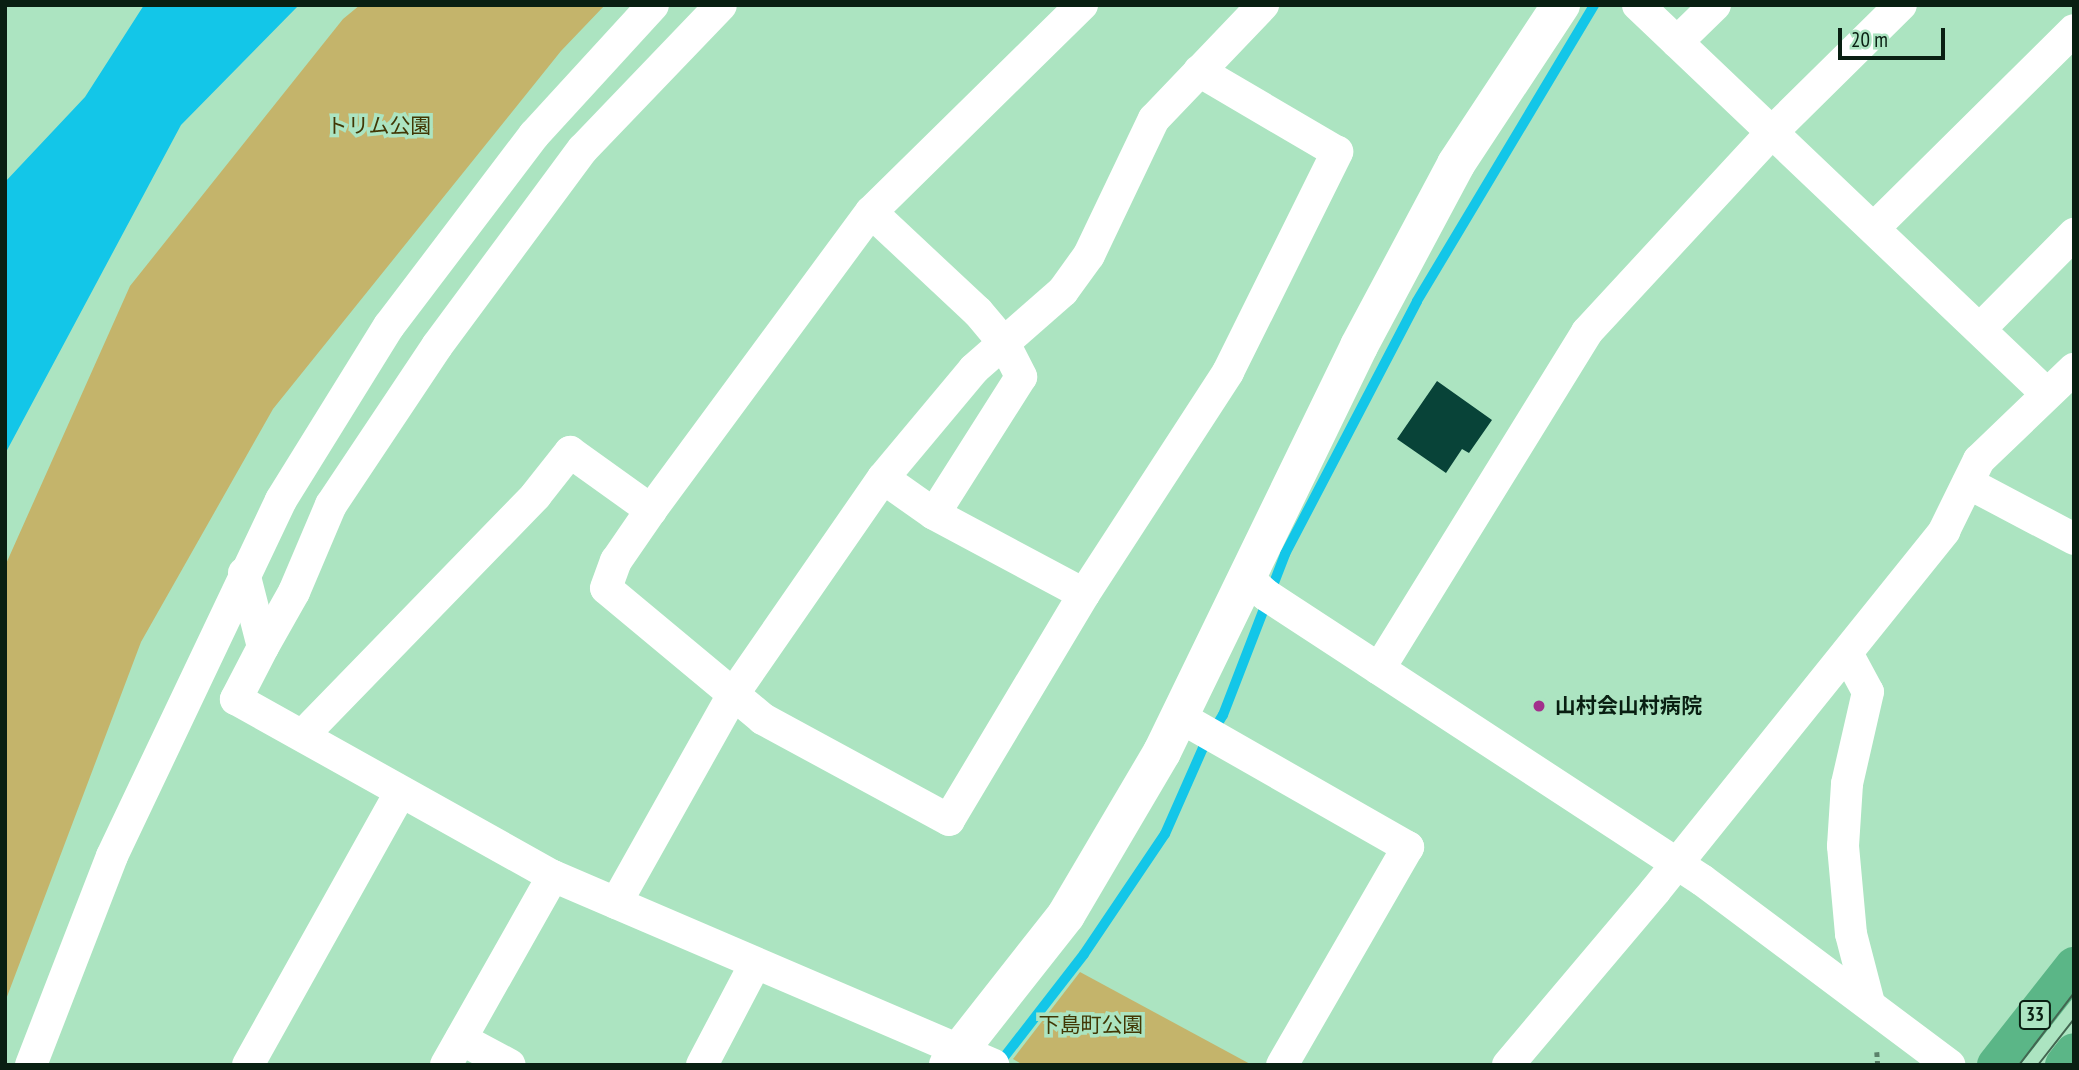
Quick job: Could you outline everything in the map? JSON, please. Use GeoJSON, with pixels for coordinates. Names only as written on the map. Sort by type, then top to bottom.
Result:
{"type":"FeatureCollection","features":[{"type":"Feature","properties":{"kind":"highway","name":"33"},"geometry":{"type":"LineString","coordinates":[[1996,1065],[2074,966]]}},
{"type":"Feature","properties":{"kind":"highway","name":"33"},"geometry":{"type":"LineString","coordinates":[[2064,1065],[2074,1052]]}},
{"type":"Feature","properties":{"kind":"street"},"geometry":{"type":"LineString","coordinates":[[32,1065],[112,856],[244,573],[281,500],[389,326],[534,135],[653,5]]}},
{"type":"Feature","properties":{"kind":"street"},"geometry":{"type":"LineString","coordinates":[[721,5],[583,149],[438,346],[331,505],[294,592],[236,699],[552,876],[972,1060],[1066,915],[1162,752],[1196,728],[1267,595],[1456,164],[1561,5]]}},
{"type":"Feature","properties":{"kind":"street"},"geometry":{"type":"LineString","coordinates":[[1082,5],[871,212],[651,510],[616,561],[607,588],[732,696],[763,719],[948,820],[1084,594],[1228,372],[1337,152],[1199,71]]}},
{"type":"Feature","properties":{"kind":"street"},"geometry":{"type":"LineString","coordinates":[[1637,5],[2046,393]]}},
{"type":"Feature","properties":{"kind":"street"},"geometry":{"type":"LineString","coordinates":[[1677,43],[1715,5]]}},
{"type":"Feature","properties":{"kind":"street"},"geometry":{"type":"LineString","coordinates":[[1379,669],[1587,332],[1772,132],[1901,5]]}},
{"type":"Feature","properties":{"kind":"street"},"geometry":{"type":"LineString","coordinates":[[616,903],[732,696],[883,478],[974,369],[1063,291],[1089,255],[1154,119],[1199,71],[1250,9]]}},
{"type":"Feature","properties":{"kind":"street"},"geometry":{"type":"LineString","coordinates":[[1874,229],[2074,30]]}},
{"type":"Feature","properties":{"kind":"street"},"geometry":{"type":"LineString","coordinates":[[871,212],[978,312],[1004,342],[1021,377],[934,514]]}},
{"type":"Feature","properties":{"kind":"street"},"geometry":{"type":"LineString","coordinates":[[1980,329],[2074,234]]}},
{"type":"Feature","properties":{"kind":"street"},"geometry":{"type":"LineString","coordinates":[[1508,1065],[1676,865],[1944,531],[1979,460],[2074,369]]}},
{"type":"Feature","properties":{"kind":"street"},"geometry":{"type":"LineString","coordinates":[[303,735],[536,495],[570,452],[651,510]]}},
{"type":"Feature","properties":{"kind":"street"},"geometry":{"type":"LineString","coordinates":[[883,478],[934,514],[1084,594]]}},
{"type":"Feature","properties":{"kind":"street"},"geometry":{"type":"LineString","coordinates":[[1968,483],[2074,539]]}},
{"type":"Feature","properties":{"kind":"street"},"geometry":{"type":"LineString","coordinates":[[244,573],[263,647]]}},
{"type":"Feature","properties":{"kind":"street"},"geometry":{"type":"LineString","coordinates":[[1267,595],[1676,865],[1869,1003],[1949,1065]]}},
{"type":"Feature","properties":{"kind":"street"},"geometry":{"type":"LineString","coordinates":[[1847,653],[1868,692],[1847,784],[1843,846],[1851,934],[1869,1003]]}},
{"type":"Feature","properties":{"kind":"street"},"geometry":{"type":"LineString","coordinates":[[1196,728],[1408,847],[1282,1065]]}},
{"type":"Feature","properties":{"kind":"street"},"geometry":{"type":"LineString","coordinates":[[248,1065],[400,793]]}},
{"type":"Feature","properties":{"kind":"street"},"geometry":{"type":"LineString","coordinates":[[510,1065],[454,1052],[552,876]]}},
{"type":"Feature","properties":{"kind":"street"},"geometry":{"type":"LineString","coordinates":[[702,1065],[755,964]]}},
{"type":"Feature","properties":{"kind":"green space","name":"トリム公園"},"geometry":{"type":"Polygon","coordinates":[[[360,5],[605,5],[561,51],[273,409],[141,642],[5,1002],[5,566],[130,286],[343,19],[360,5]]]}},
{"type":"Feature","properties":{"kind":"green space","name":"下島町公園"},"geometry":{"type":"Polygon","coordinates":[[[1080,972],[1252,1065],[1023,1065],[1013,1059],[1080,972]]]}},
{"type":"Feature","properties":{"kind":"water"},"geometry":{"type":"Polygon","coordinates":[[[144,5],[299,5],[181,125],[5,454],[5,182],[85,97],[144,5]]]}},
{"type":"Feature","properties":{"kind":"building"},"geometry":{"type":"Polygon","coordinates":[[[1437,381],[1492,420],[1469,453],[1462,449],[1446,473],[1397,439],[1437,381]]]}},
{"type":"Feature","properties":{"kind":"waterway"},"geometry":{"type":"LineString","coordinates":[[998,1065],[1084,954],[1165,834],[1203,748],[1223,715],[1285,554],[1417,301],[1594,5]]}},
{"type":"Feature","properties":{"kind":"tram line"},"geometry":{"type":"LineString","coordinates":[[2019,1065],[2074,993]]}},
{"type":"Feature","properties":{"kind":"tram line"},"geometry":{"type":"LineString","coordinates":[[2038,1065],[2074,1019]]}},
{"type":"Feature","properties":{"kind":"place","name":"山村会山村病院"},"geometry":{"type":"Point","coordinates":[1539,706]}}]}
